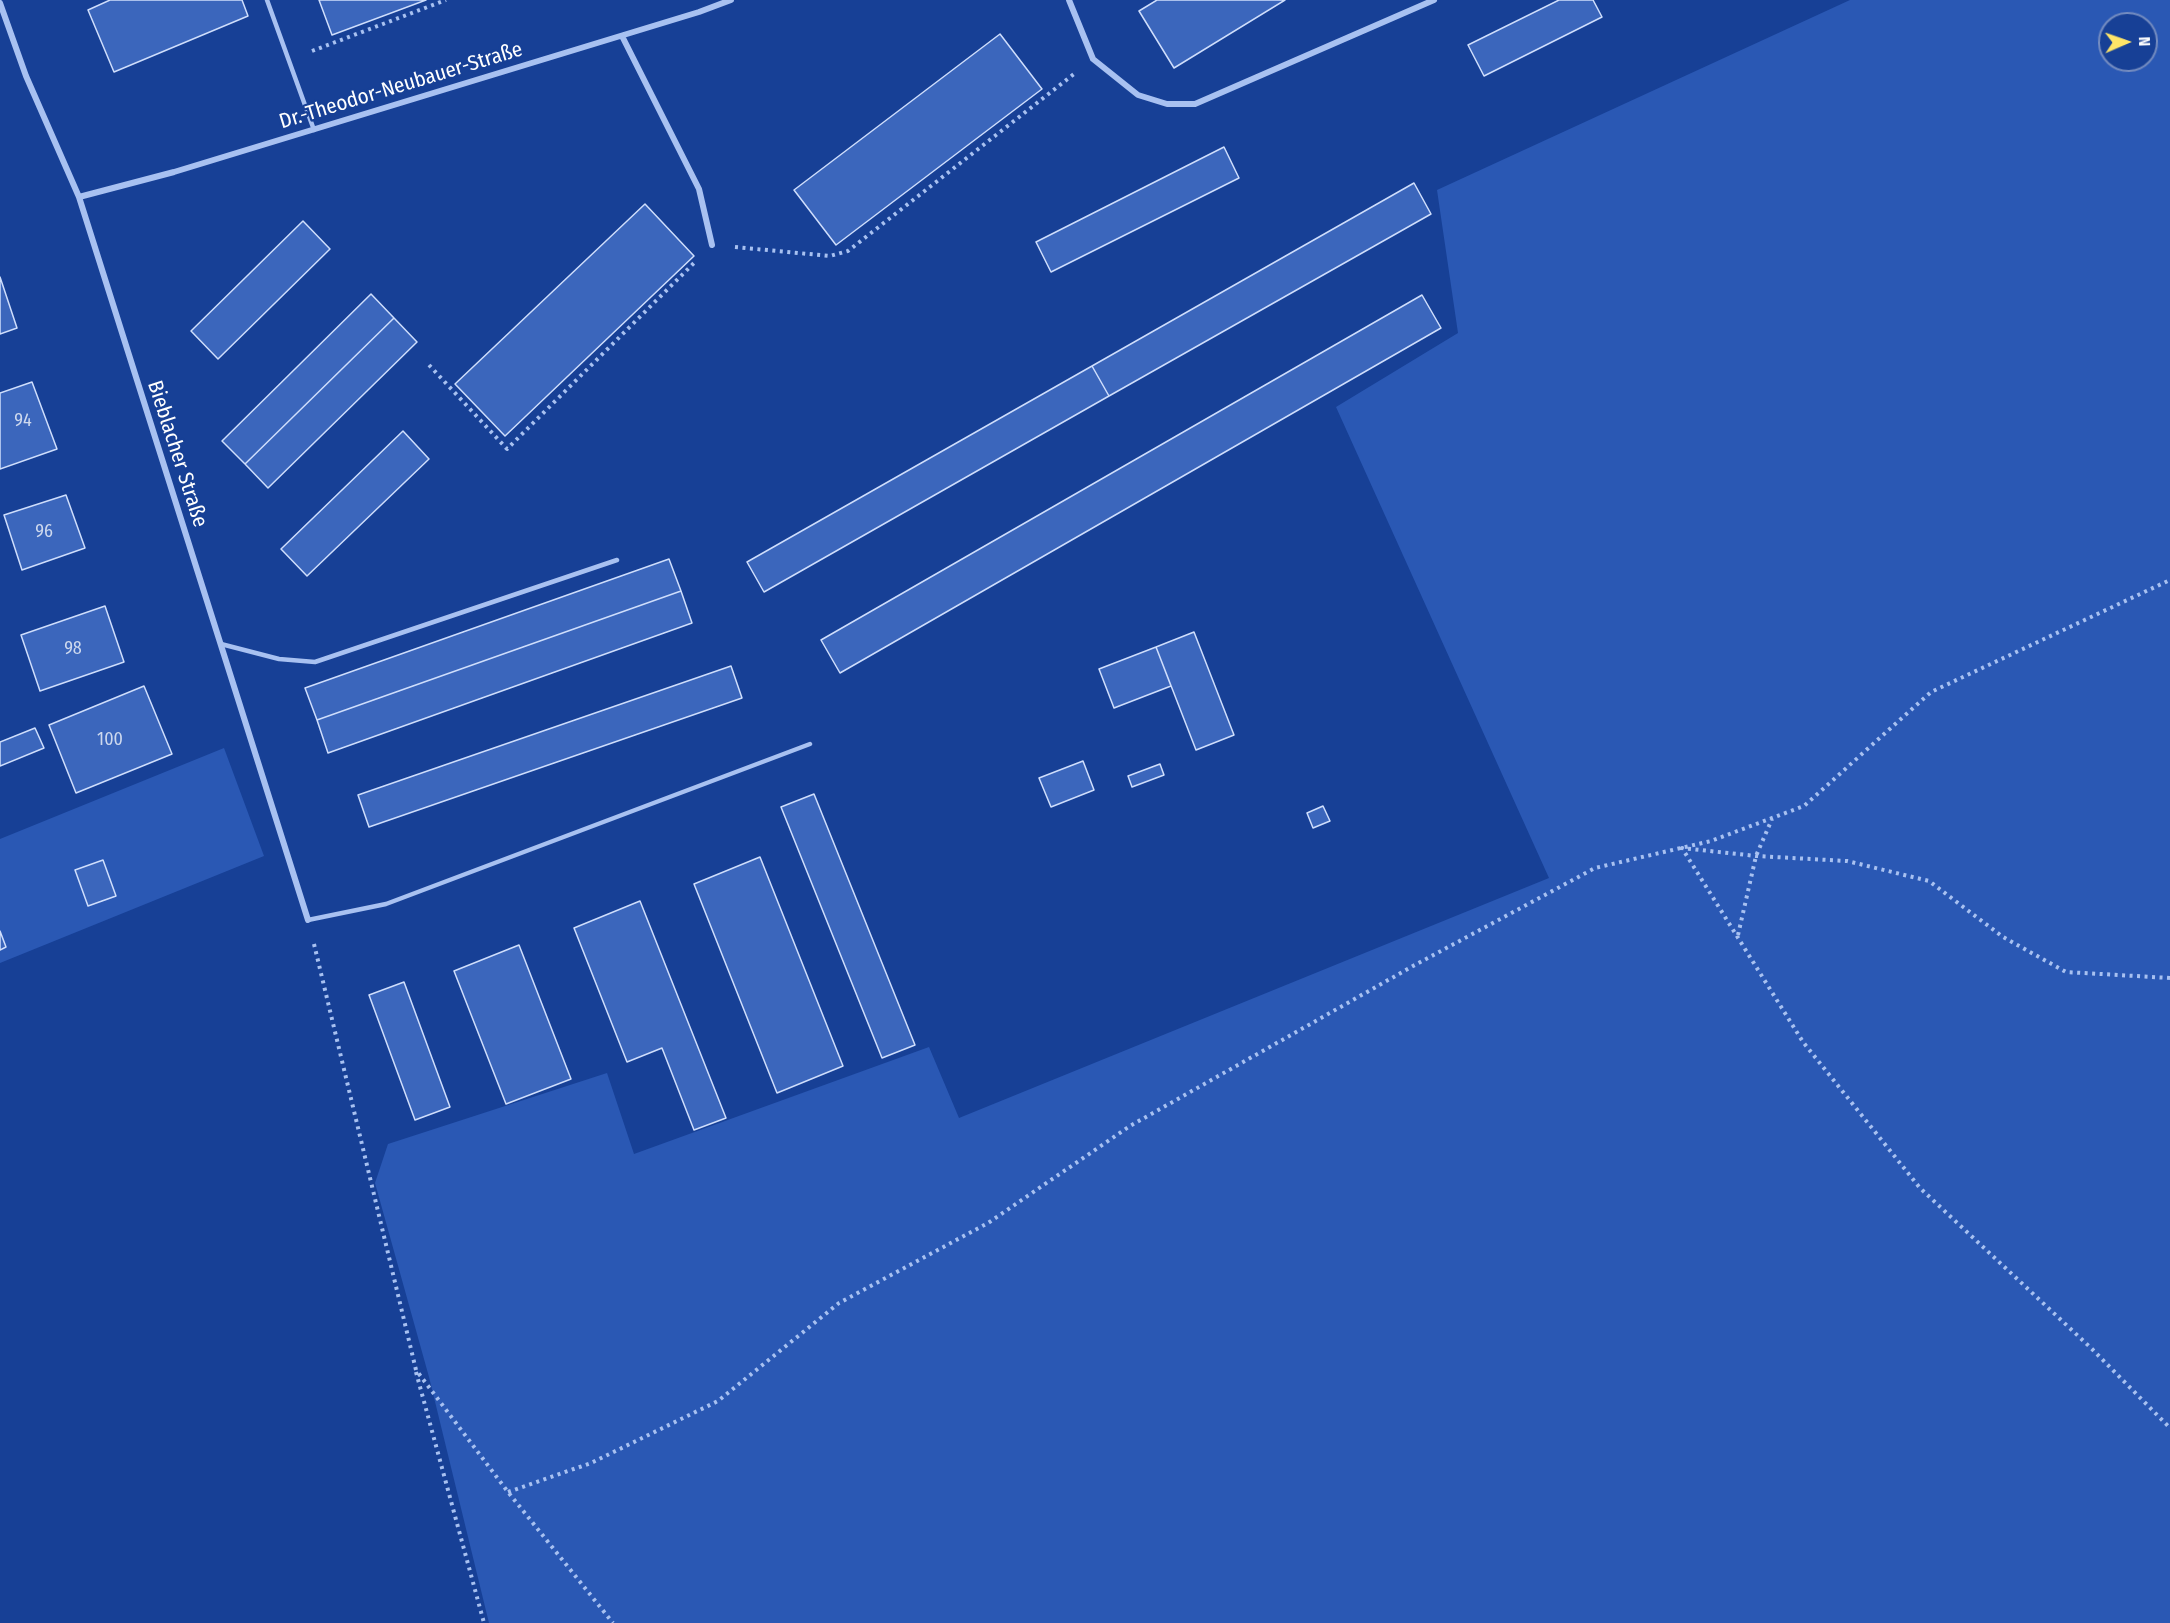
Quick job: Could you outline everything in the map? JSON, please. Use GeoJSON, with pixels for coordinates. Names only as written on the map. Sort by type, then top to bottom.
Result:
{"type":"FeatureCollection","features":[{"type":"Feature","properties":{"kind":"street","name":"Dr.-Theodor-Neubauer-Straße"},"geometry":{"type":"LineString","coordinates":[[79,197],[174,172],[622,36],[731,0]]}},
{"type":"Feature","properties":{"kind":"street"},"geometry":{"type":"LineString","coordinates":[[1069,0],[1093,59],[1138,95],[1167,104],[1195,104],[1434,0]]}},
{"type":"Feature","properties":{"kind":"street","name":"Bieblacher Straße"},"geometry":{"type":"LineString","coordinates":[[0,3],[26,76],[79,197],[308,920]]}},
{"type":"Feature","properties":{"kind":"street"},"geometry":{"type":"LineString","coordinates":[[622,36],[699,189],[712,245]]}},
{"type":"Feature","properties":{"kind":"lane"},"geometry":{"type":"LineString","coordinates":[[267,0],[314,129]]}},
{"type":"Feature","properties":{"kind":"lane"},"geometry":{"type":"LineString","coordinates":[[221,644],[279,659],[315,662],[617,560]]}},
{"type":"Feature","properties":{"kind":"lane"},"geometry":{"type":"LineString","coordinates":[[308,920],[386,904],[810,744]]}},
{"type":"Feature","properties":{"kind":"path"},"geometry":{"type":"LineString","coordinates":[[289,59],[446,0]]}},
{"type":"Feature","properties":{"kind":"path"},"geometry":{"type":"LineString","coordinates":[[429,365],[507,449],[712,245],[830,256],[848,251],[1093,59]]}},
{"type":"Feature","properties":{"kind":"path"},"geometry":{"type":"LineString","coordinates":[[508,1492],[591,1463],[718,1401],[839,1303],[988,1223],[1130,1126],[1413,966],[1595,868],[1711,841],[1804,806],[1931,692],[2170,580]]}},
{"type":"Feature","properties":{"kind":"path"},"geometry":{"type":"LineString","coordinates":[[1737,936],[1756,856],[1772,818]]}},
{"type":"Feature","properties":{"kind":"path"},"geometry":{"type":"LineString","coordinates":[[1682,848],[1756,856],[1847,861],[1929,881],[2003,937],[2066,972],[2170,978]]}},
{"type":"Feature","properties":{"kind":"path"},"geometry":{"type":"LineString","coordinates":[[1682,848],[1803,1042],[1920,1188],[2091,1348],[2170,1428]]}},
{"type":"Feature","properties":{"kind":"path"},"geometry":{"type":"LineString","coordinates":[[308,920],[416,1370],[484,1623]]}},
{"type":"Feature","properties":{"kind":"path"},"geometry":{"type":"LineString","coordinates":[[416,1370],[508,1492],[613,1623]]}},
{"type":"Feature","properties":{"kind":"shaded area"},"geometry":{"type":"Polygon","coordinates":[[[1850,0],[2170,0],[2170,1623],[489,1623],[429,1377],[375,1183],[388,1144],[607,1073],[634,1154],[929,1047],[959,1118],[1549,878],[1336,407],[1458,333],[1437,190],[1850,0]]]}},
{"type":"Feature","properties":{"kind":"shaded area"},"geometry":{"type":"Polygon","coordinates":[[[224,748],[264,856],[0,963],[0,839],[224,748]]]}},
{"type":"Feature","properties":{"kind":"building"},"geometry":{"type":"Polygon","coordinates":[[[110,0],[242,0],[248,16],[114,72],[88,10],[110,0]]]}},
{"type":"Feature","properties":{"kind":"building"},"geometry":{"type":"Polygon","coordinates":[[[319,0],[426,0],[332,35],[319,0]]]}},
{"type":"Feature","properties":{"kind":"building"},"geometry":{"type":"Polygon","coordinates":[[[1157,0],[1285,0],[1174,68],[1139,11],[1157,0]]]}},
{"type":"Feature","properties":{"kind":"building"},"geometry":{"type":"Polygon","coordinates":[[[1559,0],[1593,0],[1602,17],[1484,76],[1468,45],[1559,0]]]}},
{"type":"Feature","properties":{"kind":"building"},"geometry":{"type":"Polygon","coordinates":[[[1000,34],[1042,89],[836,245],[794,190],[1000,34]]]}},
{"type":"Feature","properties":{"kind":"building"},"geometry":{"type":"Polygon","coordinates":[[[1224,147],[1239,178],[1051,272],[1036,242],[1224,147]]]}},
{"type":"Feature","properties":{"kind":"building"},"geometry":{"type":"Polygon","coordinates":[[[1414,183],[1431,214],[1109,396],[1092,366],[1414,183]]]}},
{"type":"Feature","properties":{"kind":"building"},"geometry":{"type":"Polygon","coordinates":[[[645,204],[694,256],[505,436],[455,384],[645,204]]]}},
{"type":"Feature","properties":{"kind":"building"},"geometry":{"type":"Polygon","coordinates":[[[303,221],[330,249],[218,359],[191,331],[303,221]]]}},
{"type":"Feature","properties":{"kind":"building"},"geometry":{"type":"Polygon","coordinates":[[[0,277],[17,328],[0,334],[0,277]]]}},
{"type":"Feature","properties":{"kind":"building"},"geometry":{"type":"Polygon","coordinates":[[[371,294],[394,318],[245,464],[222,441],[371,294]]]}},
{"type":"Feature","properties":{"kind":"building"},"geometry":{"type":"Polygon","coordinates":[[[1422,295],[1441,328],[840,673],[821,640],[1422,295]]]}},
{"type":"Feature","properties":{"kind":"building"},"geometry":{"type":"Polygon","coordinates":[[[394,318],[417,342],[268,488],[245,464],[394,318]]]}},
{"type":"Feature","properties":{"kind":"building"},"geometry":{"type":"Polygon","coordinates":[[[1092,366],[1109,396],[764,592],[747,562],[1092,366]]]}},
{"type":"Feature","properties":{"kind":"building"},"geometry":{"type":"Polygon","coordinates":[[[32,382],[57,449],[0,469],[0,393],[32,382]]]}},
{"type":"Feature","properties":{"kind":"building"},"geometry":{"type":"Polygon","coordinates":[[[403,431],[429,459],[307,576],[281,549],[403,431]]]}},
{"type":"Feature","properties":{"kind":"building"},"geometry":{"type":"Polygon","coordinates":[[[66,495],[85,548],[22,570],[4,515],[66,495]]]}},
{"type":"Feature","properties":{"kind":"building"},"geometry":{"type":"Polygon","coordinates":[[[669,559],[681,591],[317,720],[305,688],[669,559]]]}},
{"type":"Feature","properties":{"kind":"building"},"geometry":{"type":"Polygon","coordinates":[[[681,591],[692,623],[328,753],[317,720],[681,591]]]}},
{"type":"Feature","properties":{"kind":"building"},"geometry":{"type":"Polygon","coordinates":[[[105,606],[124,662],[40,691],[21,635],[105,606]]]}},
{"type":"Feature","properties":{"kind":"building"},"geometry":{"type":"Polygon","coordinates":[[[1194,632],[1234,735],[1196,750],[1156,647],[1194,632]]]}},
{"type":"Feature","properties":{"kind":"building"},"geometry":{"type":"Polygon","coordinates":[[[1156,647],[1171,686],[1114,708],[1099,669],[1156,647]]]}},
{"type":"Feature","properties":{"kind":"building"},"geometry":{"type":"Polygon","coordinates":[[[731,666],[742,698],[369,827],[358,795],[731,666]]]}},
{"type":"Feature","properties":{"kind":"building"},"geometry":{"type":"Polygon","coordinates":[[[144,686],[172,754],[76,793],[49,725],[144,686]]]}},
{"type":"Feature","properties":{"kind":"building"},"geometry":{"type":"Polygon","coordinates":[[[35,728],[44,748],[0,766],[0,742],[35,728]]]}},
{"type":"Feature","properties":{"kind":"building"},"geometry":{"type":"Polygon","coordinates":[[[1083,761],[1094,790],[1051,807],[1039,778],[1083,761]]]}},
{"type":"Feature","properties":{"kind":"building"},"geometry":{"type":"Polygon","coordinates":[[[1160,764],[1164,775],[1132,787],[1128,776],[1160,764]]]}},
{"type":"Feature","properties":{"kind":"building"},"geometry":{"type":"Polygon","coordinates":[[[814,794],[915,1045],[882,1058],[781,807],[814,794]]]}},
{"type":"Feature","properties":{"kind":"building"},"geometry":{"type":"Polygon","coordinates":[[[1323,806],[1330,821],[1313,828],[1307,813],[1323,806]]]}},
{"type":"Feature","properties":{"kind":"building"},"geometry":{"type":"Polygon","coordinates":[[[760,857],[843,1066],[777,1093],[694,884],[760,857]]]}},
{"type":"Feature","properties":{"kind":"building"},"geometry":{"type":"Polygon","coordinates":[[[103,860],[116,896],[88,906],[75,870],[103,860]]]}},
{"type":"Feature","properties":{"kind":"building"},"geometry":{"type":"Polygon","coordinates":[[[640,901],[726,1118],[694,1130],[662,1048],[627,1062],[574,928],[640,901]]]}},
{"type":"Feature","properties":{"kind":"building"},"geometry":{"type":"Polygon","coordinates":[[[0,931],[6,947],[0,950],[0,931]]]}},
{"type":"Feature","properties":{"kind":"building"},"geometry":{"type":"Polygon","coordinates":[[[519,945],[571,1079],[506,1104],[454,971],[519,945]]]}},
{"type":"Feature","properties":{"kind":"building"},"geometry":{"type":"Polygon","coordinates":[[[404,982],[450,1107],[415,1120],[369,995],[404,982]]]}}]}
